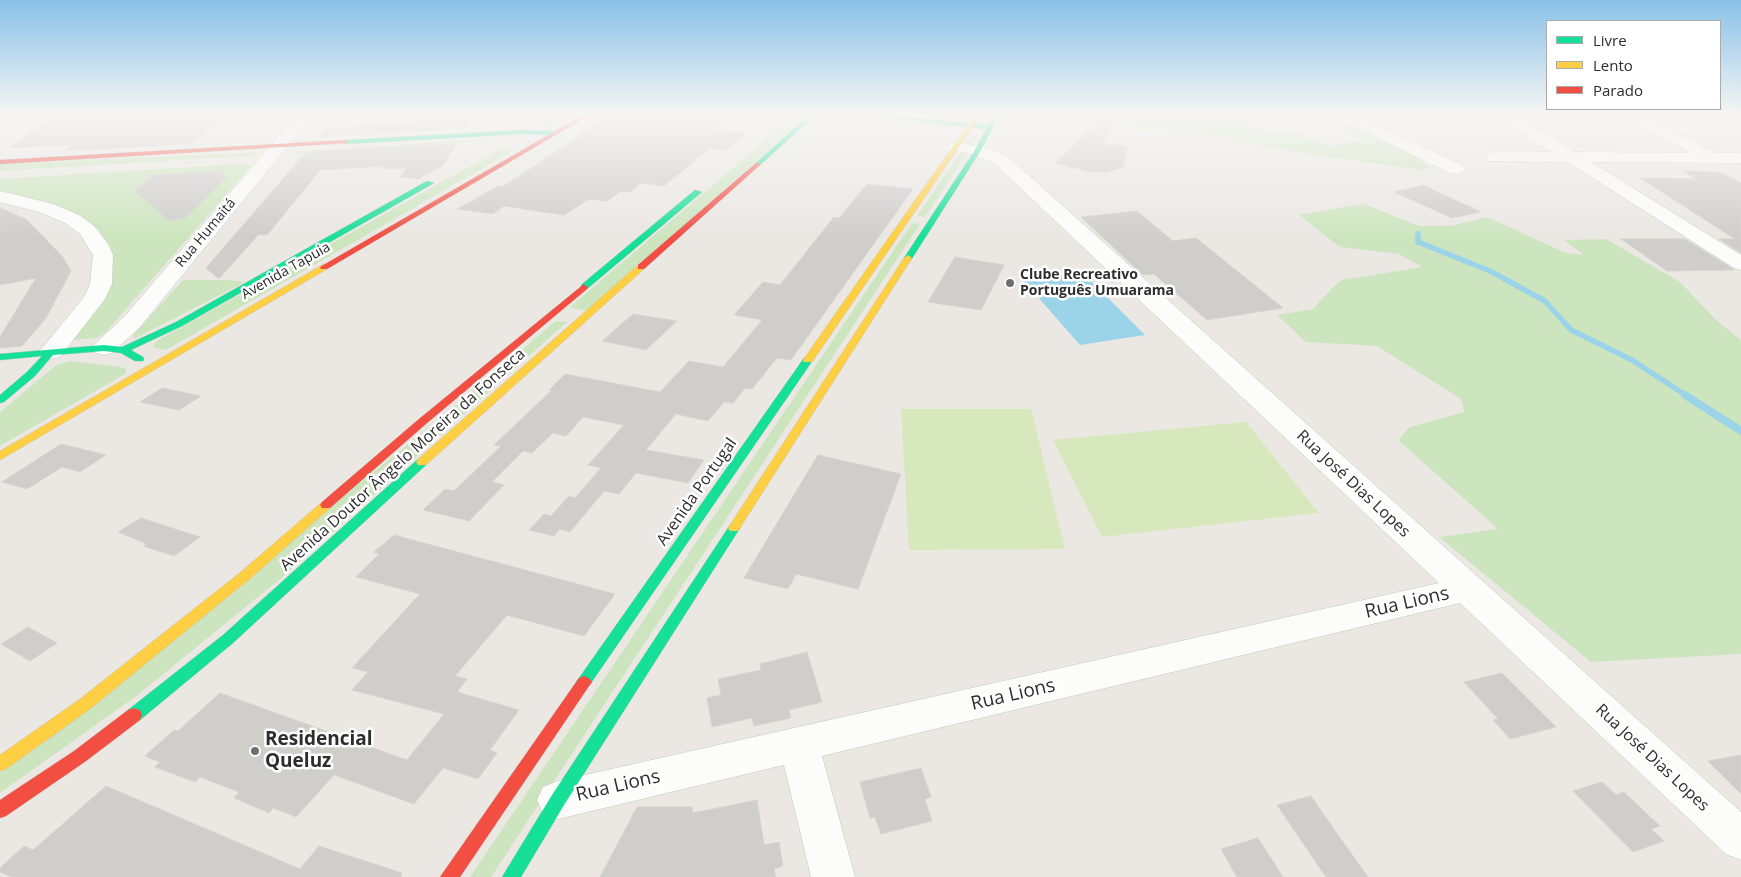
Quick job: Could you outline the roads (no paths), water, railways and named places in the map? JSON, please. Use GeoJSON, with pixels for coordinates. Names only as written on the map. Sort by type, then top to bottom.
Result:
{"type":"FeatureCollection","features":[{"type":"Feature","properties":{"kind":"main road"},"geometry":{"type":"LineString","coordinates":[[0,162],[152,156]]}},
{"type":"Feature","properties":{"kind":"main road"},"geometry":{"type":"LineString","coordinates":[[0,174],[217,156]]}},
{"type":"Feature","properties":{"kind":"main road","name":"Avenida Tapuia"},"geometry":{"type":"LineString","coordinates":[[0,456],[514,156]]}},
{"type":"Feature","properties":{"kind":"main road","name":"Avenida Doutor Ângelo Moreira da Fonseca"},"geometry":{"type":"LineString","coordinates":[[0,810],[122,725],[228,639],[459,428],[767,156]]}},
{"type":"Feature","properties":{"kind":"main road","name":"Avenida Portugal"},"geometry":{"type":"LineString","coordinates":[[511,877],[845,330],[907,218],[958,156]]}},
{"type":"Feature","properties":{"kind":"main road","name":"Avenida Portugal"},"geometry":{"type":"LineString","coordinates":[[449,877],[845,330],[930,221],[964,156]]}},
{"type":"Feature","properties":{"kind":"main road","name":"Avenida Tapuia"},"geometry":{"type":"LineString","coordinates":[[113,349],[179,324],[443,176]]}},
{"type":"Feature","properties":{"kind":"main road","name":"Avenida Doutor Ângelo Moreira da Fonseca"},"geometry":{"type":"LineString","coordinates":[[0,764],[99,693],[247,574],[424,421],[707,185]]}},
{"type":"Feature","properties":{"kind":"main road"},"geometry":{"type":"LineString","coordinates":[[907,218],[930,221]]}},
{"type":"Feature","properties":{"kind":"main road"},"geometry":{"type":"LineString","coordinates":[[553,312],[584,318]]}},
{"type":"Feature","properties":{"kind":"main road"},"geometry":{"type":"LineString","coordinates":[[0,356],[113,349],[138,358],[148,369]]}},
{"type":"Feature","properties":{"kind":"main road"},"geometry":{"type":"LineString","coordinates":[[0,400],[30,374],[51,352]]}},
{"type":"Feature","properties":{"kind":"main road"},"geometry":{"type":"LineString","coordinates":[[247,574],[289,585]]}},
{"type":"Feature","properties":{"kind":"street","name":"Rua Humaitá"},"geometry":{"type":"LineString","coordinates":[[113,349],[132,322],[272,156]]}},
{"type":"Feature","properties":{"kind":"street","name":"Rua José Dias Lopes"},"geometry":{"type":"LineString","coordinates":[[996,156],[1741,840]]}},
{"type":"Feature","properties":{"kind":"street"},"geometry":{"type":"LineString","coordinates":[[1428,156],[1456,169]]}},
{"type":"Feature","properties":{"kind":"street"},"geometry":{"type":"LineString","coordinates":[[1569,156],[1741,264]]}},
{"type":"Feature","properties":{"kind":"street"},"geometry":{"type":"LineString","coordinates":[[1709,156],[1741,172]]}},
{"type":"Feature","properties":{"kind":"street"},"geometry":{"type":"LineString","coordinates":[[1494,157],[1741,158]]}},
{"type":"Feature","properties":{"kind":"street"},"geometry":{"type":"LineString","coordinates":[[0,196],[46,208],[72,219],[87,230],[98,244],[103,255],[101,284],[94,299],[51,352]]}},
{"type":"Feature","properties":{"kind":"street","name":"Rua Lions"},"geometry":{"type":"LineString","coordinates":[[558,800],[1468,589]]}},
{"type":"Feature","properties":{"kind":"street"},"geometry":{"type":"LineString","coordinates":[[799,745],[833,877]]}},
{"type":"Feature","properties":{"kind":"water"},"geometry":{"type":"Polygon","coordinates":[[[1081,271],[1145,335],[1080,345],[1022,279],[1081,271]]]}},
{"type":"Feature","properties":{"kind":"waterway"},"geometry":{"type":"LineString","coordinates":[[1418,233],[1418,242],[1490,271],[1545,301],[1571,330],[1632,360],[1687,396]]}},
{"type":"Feature","properties":{"kind":"waterway"},"geometry":{"type":"LineString","coordinates":[[1685,395],[1741,431]]}},
{"type":"Feature","properties":{"kind":"place","name":"Clube Recreativo Português Umuarama"},"geometry":{"type":"Point","coordinates":[1010,283]}},
{"type":"Feature","properties":{"kind":"place","name":"Residencial Queluz"},"geometry":{"type":"Point","coordinates":[255,751]}}]}
